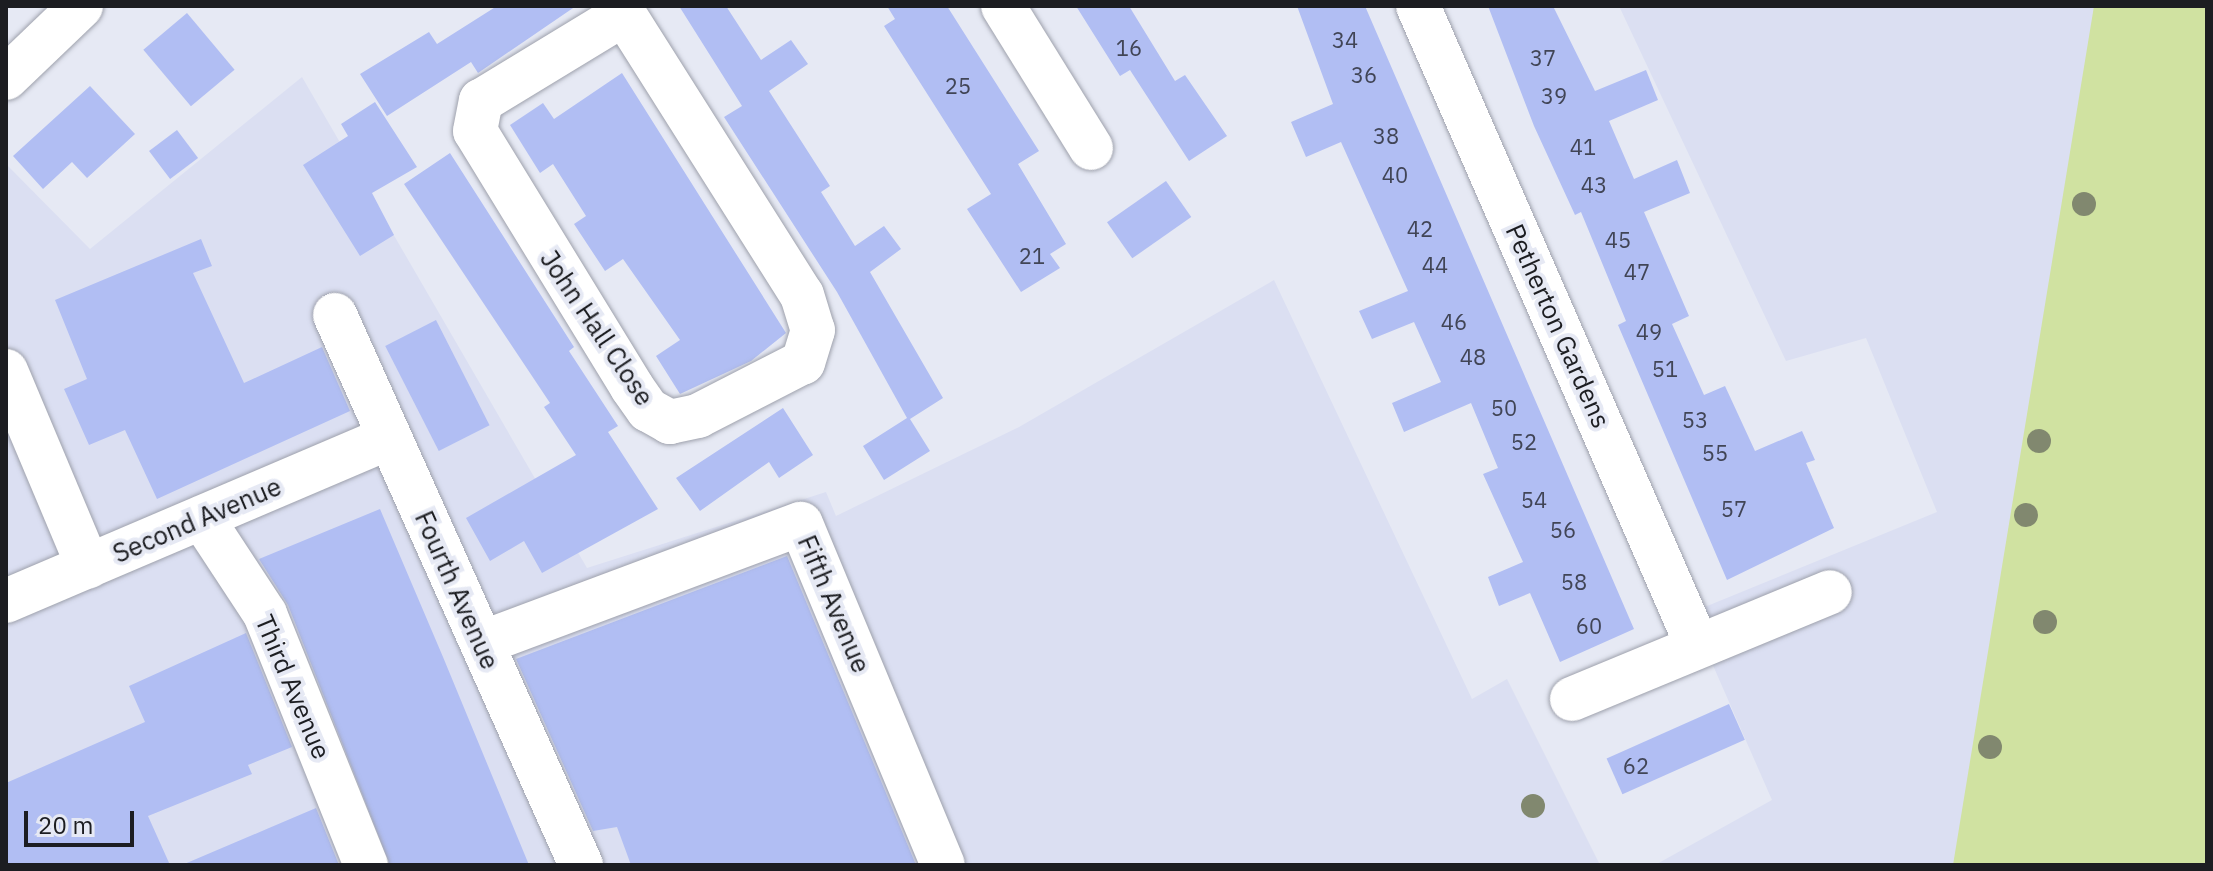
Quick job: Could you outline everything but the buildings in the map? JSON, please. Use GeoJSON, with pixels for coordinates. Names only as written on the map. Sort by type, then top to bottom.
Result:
{"type":"FeatureCollection","features":[{"type":"Feature","properties":{"kind":"street"},"geometry":{"type":"LineString","coordinates":[[6,78],[81,6]]}},
{"type":"Feature","properties":{"kind":"street"},"geometry":{"type":"LineString","coordinates":[[1003,6],[1091,148]]}},
{"type":"Feature","properties":{"kind":"street","name":"Petherton Gardens"},"geometry":{"type":"LineString","coordinates":[[1418,6],[1697,645]]}},
{"type":"Feature","properties":{"kind":"street","name":"John Hall Close"},"geometry":{"type":"LineString","coordinates":[[621,10],[802,295],[813,330],[803,362],[698,416],[670,422],[648,410],[632,387],[475,131],[481,101],[621,10]]}},
{"type":"Feature","properties":{"kind":"street","name":"Fourth Avenue"},"geometry":{"type":"LineString","coordinates":[[335,315],[581,865]]}},
{"type":"Feature","properties":{"kind":"street"},"geometry":{"type":"LineString","coordinates":[[6,371],[88,566]]}},
{"type":"Feature","properties":{"kind":"street","name":"Second Avenue"},"geometry":{"type":"LineString","coordinates":[[6,601],[388,438]]}},
{"type":"Feature","properties":{"kind":"street","name":"Third Avenue"},"geometry":{"type":"LineString","coordinates":[[202,518],[265,614],[366,865]]}},
{"type":"Feature","properties":{"kind":"street","name":"Fifth Avenue"},"geometry":{"type":"LineString","coordinates":[[482,643],[801,524],[943,865]]}},
{"type":"Feature","properties":{"kind":"street"},"geometry":{"type":"LineString","coordinates":[[1572,699],[1830,592]]}},
{"type":"Feature","properties":{"kind":"shaded area"},"geometry":{"type":"Polygon","coordinates":[[[1619,6],[2207,6],[2207,865],[1655,865],[1772,800],[1690,613],[1937,512],[1866,338],[1786,361],[1619,6]]]}},
{"type":"Feature","properties":{"kind":"shaded area"},"geometry":{"type":"Polygon","coordinates":[[[302,77],[587,568],[826,492],[836,516],[1019,427],[1274,280],[1472,699],[1507,679],[1600,865],[6,865],[6,164],[90,249],[302,77]]]}},
{"type":"Feature","properties":{"kind":"green space"},"geometry":{"type":"Polygon","coordinates":[[[2094,6],[2207,6],[2207,865],[1953,865],[2094,6]]]}}]}
